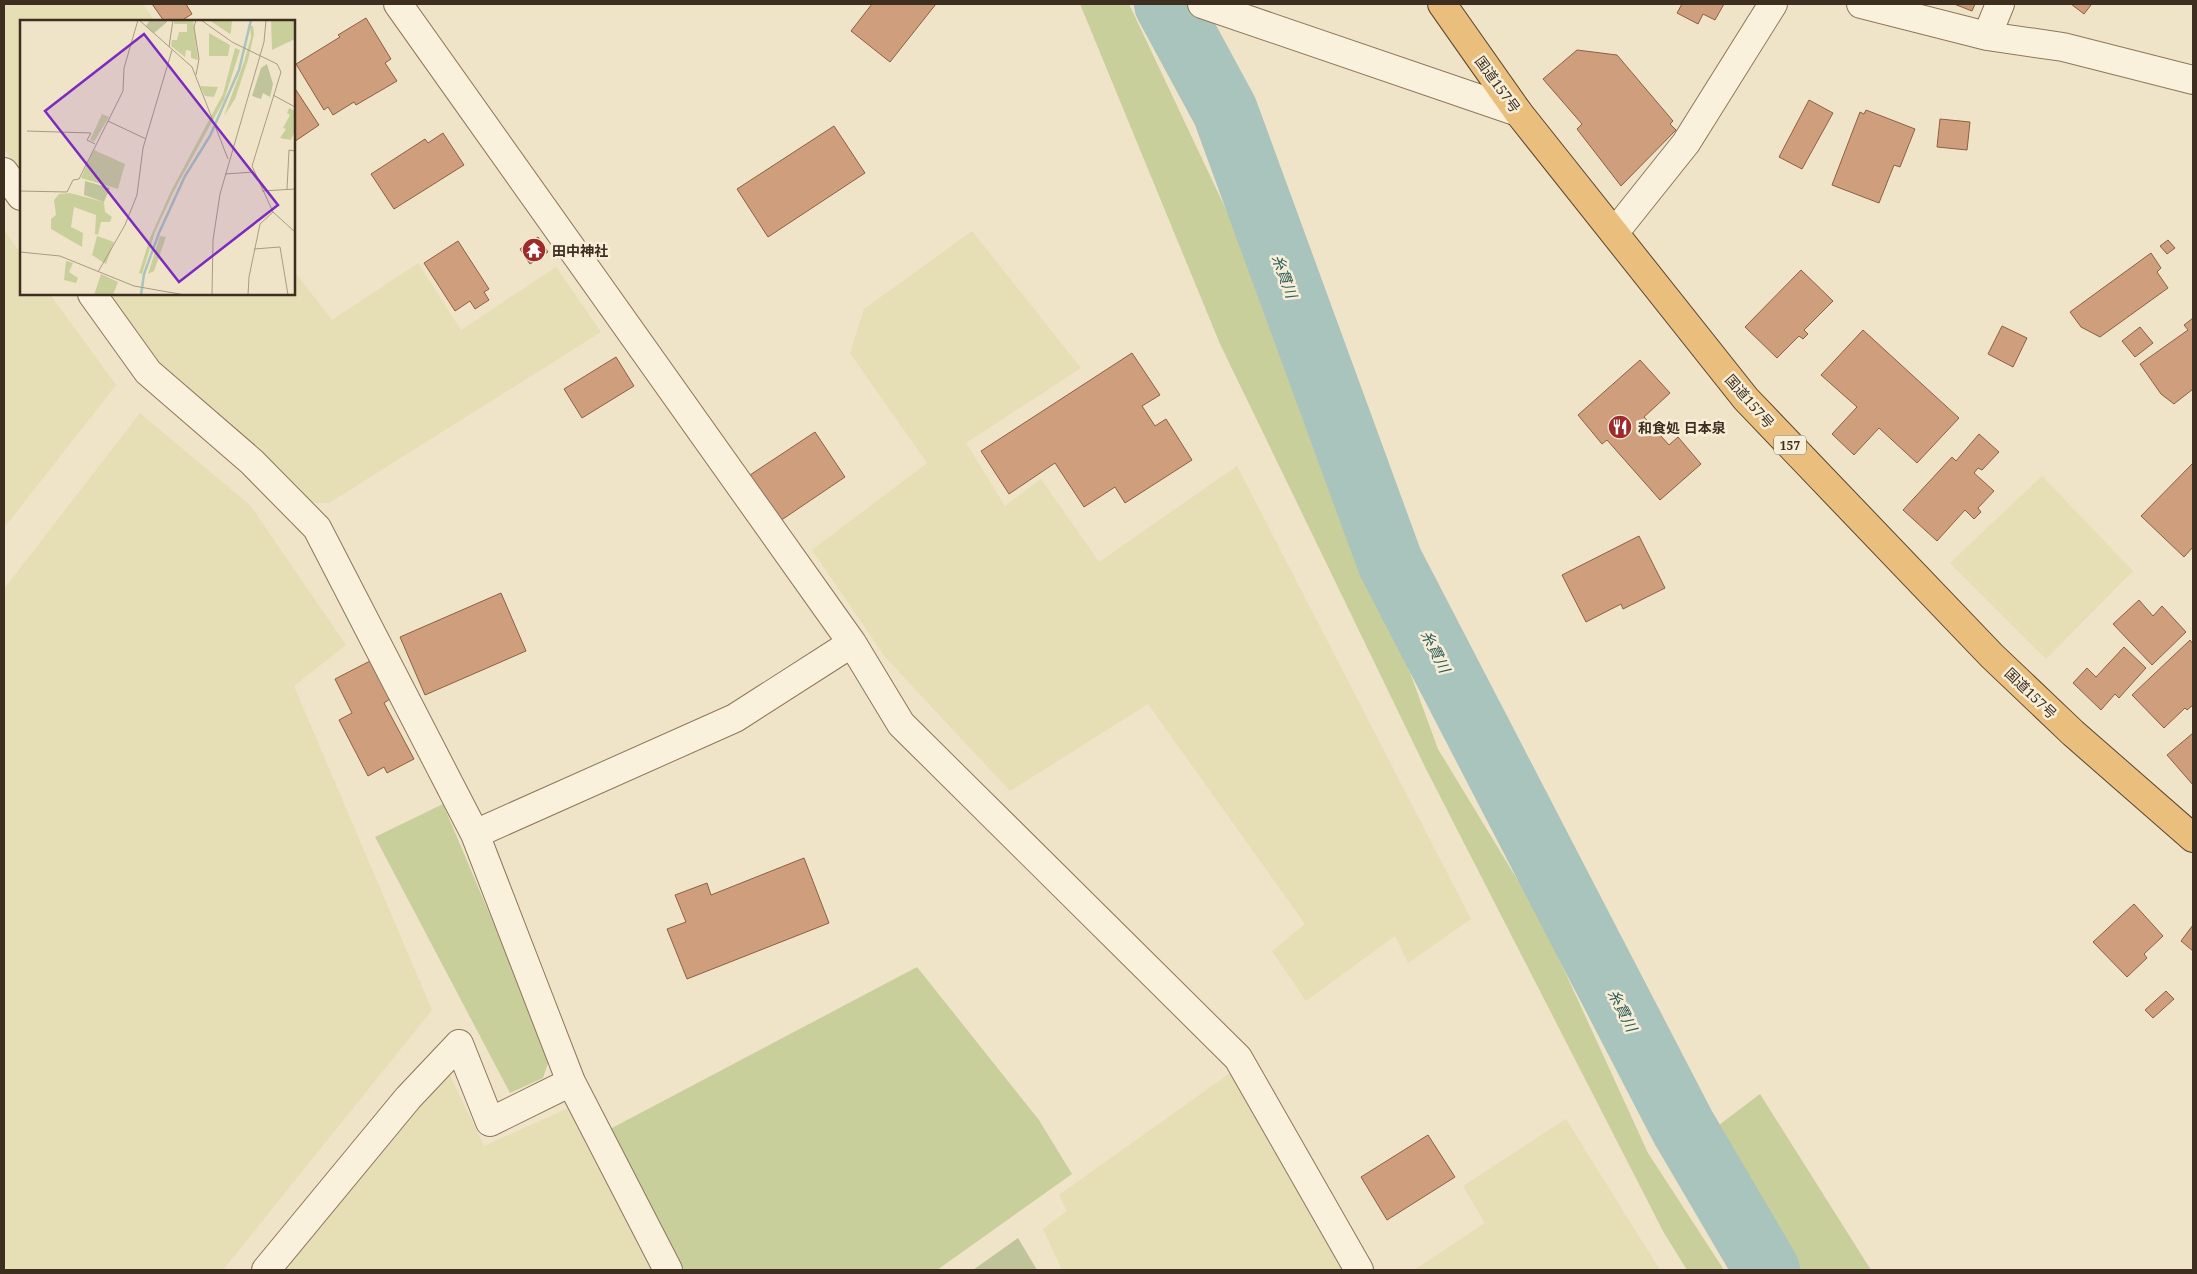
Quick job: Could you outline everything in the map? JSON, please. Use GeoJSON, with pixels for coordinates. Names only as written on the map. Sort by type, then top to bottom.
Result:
{"type":"FeatureCollection","features":[{"type":"Feature","properties":{"kind":"highway","name":"国道157号"},"geometry":{"type":"LineString","coordinates":[[1442,4],[1518,112],[1753,406],[1992,656],[2073,733],[2193,838]]}},
{"type":"Feature","properties":{"kind":"street"},"geometry":{"type":"LineString","coordinates":[[398,4],[852,643],[901,724],[1238,1058],[1359,1270]]}},
{"type":"Feature","properties":{"kind":"street"},"geometry":{"type":"LineString","coordinates":[[1202,4],[1518,112]]}},
{"type":"Feature","properties":{"kind":"street"},"geometry":{"type":"LineString","coordinates":[[1615,232],[1686,143],[1773,4]]}},
{"type":"Feature","properties":{"kind":"street"},"geometry":{"type":"LineString","coordinates":[[1861,4],[1987,36],[2063,47],[2193,80]]}},
{"type":"Feature","properties":{"kind":"street"},"geometry":{"type":"LineString","coordinates":[[1987,36],[2000,4]]}},
{"type":"Feature","properties":{"kind":"street"},"geometry":{"type":"LineString","coordinates":[[4,172],[20,195]]}},
{"type":"Feature","properties":{"kind":"street"},"geometry":{"type":"LineString","coordinates":[[93,295],[148,372],[252,462],[317,528],[475,834],[571,1082],[668,1270]]}},
{"type":"Feature","properties":{"kind":"street"},"geometry":{"type":"LineString","coordinates":[[475,834],[735,718],[852,643]]}},
{"type":"Feature","properties":{"kind":"street"},"geometry":{"type":"LineString","coordinates":[[266,1270],[408,1098],[459,1044],[490,1122],[571,1082]]}},
{"type":"Feature","properties":{"kind":"shaded area"},"geometry":{"type":"Polygon","coordinates":[[[4,4],[143,4],[154,20],[20,20],[20,172],[4,149],[4,4]]]}},
{"type":"Feature","properties":{"kind":"shaded area"},"geometry":{"type":"Polygon","coordinates":[[[4,230],[20,253],[20,295],[51,295],[116,385],[4,528],[4,230]]]}},
{"type":"Feature","properties":{"kind":"shaded area"},"geometry":{"type":"Polygon","coordinates":[[[972,231],[1081,368],[966,443],[1005,506],[1041,479],[1099,562],[1237,466],[1471,919],[1408,963],[1395,936],[1306,1001],[1272,951],[1305,924],[1148,704],[1010,791],[885,657],[812,550],[927,463],[850,353],[864,309],[972,231]]]}},
{"type":"Feature","properties":{"kind":"shaded area"},"geometry":{"type":"Polygon","coordinates":[[[418,263],[461,330],[556,267],[601,332],[329,503],[306,503],[157,361],[109,295],[295,295],[295,272],[332,320],[418,263]]]}},
{"type":"Feature","properties":{"kind":"shaded area"},"geometry":{"type":"Polygon","coordinates":[[[140,413],[250,505],[346,645],[294,686],[432,1010],[223,1270],[4,1270],[4,589],[140,413]]]}},
{"type":"Feature","properties":{"kind":"shaded area"},"geometry":{"type":"Polygon","coordinates":[[[2042,476],[2133,571],[2046,659],[1950,563],[2042,476]]]}},
{"type":"Feature","properties":{"kind":"shaded area"},"geometry":{"type":"Polygon","coordinates":[[[447,1069],[484,1146],[571,1107],[657,1270],[277,1270],[447,1069]]]}},
{"type":"Feature","properties":{"kind":"shaded area"},"geometry":{"type":"Polygon","coordinates":[[[1230,1073],[1345,1270],[1062,1270],[1043,1229],[1067,1211],[1059,1195],[1230,1073]]]}},
{"type":"Feature","properties":{"kind":"shaded area"},"geometry":{"type":"Polygon","coordinates":[[[1566,1119],[1660,1270],[1414,1270],[1485,1223],[1463,1186],[1566,1119]]]}},
{"type":"Feature","properties":{"kind":"green space"},"geometry":{"type":"Polygon","coordinates":[[[1080,4],[1129,4],[1290,345],[1438,749],[1539,915],[1648,1153],[1724,1270],[1687,1270],[1664,1233],[1425,767],[1220,344],[1080,4]]]}},
{"type":"Feature","properties":{"kind":"green space"},"geometry":{"type":"Polygon","coordinates":[[[443,804],[550,1057],[543,1078],[510,1093],[375,837],[443,804]]]}},
{"type":"Feature","properties":{"kind":"green space"},"geometry":{"type":"Polygon","coordinates":[[[917,967],[1039,1120],[1072,1174],[937,1270],[683,1270],[610,1129],[917,967]]]}},
{"type":"Feature","properties":{"kind":"green space"},"geometry":{"type":"Polygon","coordinates":[[[1760,1094],[1871,1270],[1799,1270],[1769,1229],[1711,1131],[1760,1094]]]}},
{"type":"Feature","properties":{"kind":"green space"},"geometry":{"type":"Polygon","coordinates":[[[1018,1238],[1037,1270],[973,1270],[1018,1238]]]}},
{"type":"Feature","properties":{"kind":"building"},"geometry":{"type":"Polygon","coordinates":[[[152,4],[186,4],[192,14],[183,20],[163,20],[152,4]]]}},
{"type":"Feature","properties":{"kind":"building"},"geometry":{"type":"Polygon","coordinates":[[[872,4],[936,4],[890,62],[851,31],[872,4]]]}},
{"type":"Feature","properties":{"kind":"building"},"geometry":{"type":"Polygon","coordinates":[[[1682,4],[1724,4],[1715,20],[1703,14],[1698,24],[1677,13],[1682,4]]]}},
{"type":"Feature","properties":{"kind":"building"},"geometry":{"type":"Polygon","coordinates":[[[1954,4],[1975,4],[1972,11],[1954,4]]]}},
{"type":"Feature","properties":{"kind":"building"},"geometry":{"type":"Polygon","coordinates":[[[2071,4],[2090,4],[2091,5],[2084,14],[2071,4]]]}},
{"type":"Feature","properties":{"kind":"building"},"geometry":{"type":"Polygon","coordinates":[[[366,18],[391,59],[385,63],[397,81],[356,105],[354,102],[333,115],[328,107],[324,110],[296,64],[340,37],[338,35],[366,18]]]}},
{"type":"Feature","properties":{"kind":"building"},"geometry":{"type":"Polygon","coordinates":[[[1577,50],[1617,55],[1673,121],[1670,124],[1676,130],[1621,186],[1577,129],[1582,124],[1543,79],[1577,50]]]}},
{"type":"Feature","properties":{"kind":"building"},"geometry":{"type":"Polygon","coordinates":[[[295,89],[319,125],[295,141],[295,89]]]}},
{"type":"Feature","properties":{"kind":"building"},"geometry":{"type":"Polygon","coordinates":[[[1809,100],[1833,113],[1802,169],[1779,157],[1809,100]]]}},
{"type":"Feature","properties":{"kind":"building"},"geometry":{"type":"Polygon","coordinates":[[[1866,110],[1915,129],[1900,167],[1894,165],[1879,203],[1832,185],[1860,112],[1864,114],[1866,110]]]}},
{"type":"Feature","properties":{"kind":"building"},"geometry":{"type":"Polygon","coordinates":[[[1940,119],[1970,122],[1967,150],[1937,147],[1940,119]]]}},
{"type":"Feature","properties":{"kind":"building"},"geometry":{"type":"Polygon","coordinates":[[[834,126],[865,173],[768,237],[737,189],[834,126]]]}},
{"type":"Feature","properties":{"kind":"building"},"geometry":{"type":"Polygon","coordinates":[[[443,133],[464,165],[394,209],[371,174],[425,139],[428,143],[443,133]]]}},
{"type":"Feature","properties":{"kind":"building","name":"田中神社"},"geometry":{"type":"Polygon","coordinates":[[[538,237],[548,252],[530,264],[520,249],[538,237]]]}},
{"type":"Feature","properties":{"kind":"building"},"geometry":{"type":"Polygon","coordinates":[[[2168,240],[2175,248],[2167,254],[2160,246],[2168,240]]]}},
{"type":"Feature","properties":{"kind":"building"},"geometry":{"type":"Polygon","coordinates":[[[458,241],[489,289],[484,292],[489,300],[475,309],[470,301],[455,311],[424,263],[458,241]]]}},
{"type":"Feature","properties":{"kind":"building"},"geometry":{"type":"Polygon","coordinates":[[[2151,253],[2161,268],[2157,272],[2168,288],[2100,337],[2081,327],[2070,312],[2151,253]]]}},
{"type":"Feature","properties":{"kind":"building"},"geometry":{"type":"Polygon","coordinates":[[[1801,270],[1833,301],[1804,330],[1808,334],[1803,339],[1799,336],[1777,358],[1745,327],[1801,270]]]}},
{"type":"Feature","properties":{"kind":"building"},"geometry":{"type":"Polygon","coordinates":[[[2193,318],[2193,389],[2174,404],[2161,394],[2140,364],[2188,330],[2184,325],[2193,318]]]}},
{"type":"Feature","properties":{"kind":"building"},"geometry":{"type":"Polygon","coordinates":[[[2002,326],[2027,338],[2013,367],[1988,354],[2002,326]]]}},
{"type":"Feature","properties":{"kind":"building"},"geometry":{"type":"Polygon","coordinates":[[[2140,327],[2153,343],[2135,357],[2122,341],[2140,327]]]}},
{"type":"Feature","properties":{"kind":"building"},"geometry":{"type":"Polygon","coordinates":[[[1863,330],[1959,418],[1917,463],[1879,428],[1854,455],[1832,434],[1857,407],[1821,375],[1863,330]]]}},
{"type":"Feature","properties":{"kind":"building"},"geometry":{"type":"Polygon","coordinates":[[[1132,353],[1160,395],[1142,406],[1155,426],[1166,419],[1192,460],[1125,503],[1115,487],[1084,507],[1055,463],[1009,494],[981,451],[1132,353]]]}},
{"type":"Feature","properties":{"kind":"building"},"geometry":{"type":"Polygon","coordinates":[[[616,357],[634,386],[582,418],[564,389],[616,357]]]}},
{"type":"Feature","properties":{"kind":"building","name":"和食処 日本泉"},"geometry":{"type":"Polygon","coordinates":[[[1640,360],[1670,393],[1644,417],[1669,445],[1678,437],[1701,464],[1660,500],[1607,440],[1602,444],[1578,415],[1640,360]]]}},
{"type":"Feature","properties":{"kind":"building"},"geometry":{"type":"Polygon","coordinates":[[[815,432],[845,477],[777,523],[747,477],[815,432]]]}},
{"type":"Feature","properties":{"kind":"building"},"geometry":{"type":"Polygon","coordinates":[[[1979,434],[1999,452],[1982,470],[1978,468],[1974,473],[1994,491],[1978,508],[1981,512],[1974,519],[1965,510],[1937,541],[1903,510],[1952,457],[1956,461],[1979,434]]]}},
{"type":"Feature","properties":{"kind":"building"},"geometry":{"type":"Polygon","coordinates":[[[2193,463],[2193,547],[2184,557],[2141,516],[2193,463]]]}},
{"type":"Feature","properties":{"kind":"building"},"geometry":{"type":"Polygon","coordinates":[[[1639,536],[1665,588],[1623,609],[1621,604],[1586,622],[1562,575],[1639,536]]]}},
{"type":"Feature","properties":{"kind":"building"},"geometry":{"type":"Polygon","coordinates":[[[501,593],[526,651],[425,695],[400,637],[501,593]]]}},
{"type":"Feature","properties":{"kind":"building"},"geometry":{"type":"Polygon","coordinates":[[[2139,600],[2153,616],[2162,606],[2186,632],[2152,665],[2113,624],[2139,600]]]}},
{"type":"Feature","properties":{"kind":"building"},"geometry":{"type":"Polygon","coordinates":[[[2190,640],[2193,644],[2193,705],[2187,710],[2185,708],[2164,728],[2132,695],[2190,640]]]}},
{"type":"Feature","properties":{"kind":"building"},"geometry":{"type":"Polygon","coordinates":[[[2124,647],[2146,668],[2119,698],[2115,694],[2101,710],[2073,683],[2087,668],[2096,677],[2124,647]]]}},
{"type":"Feature","properties":{"kind":"building"},"geometry":{"type":"Polygon","coordinates":[[[370,661],[390,699],[384,703],[414,759],[387,773],[384,767],[368,776],[339,720],[352,713],[335,679],[370,661]]]}},
{"type":"Feature","properties":{"kind":"building"},"geometry":{"type":"Polygon","coordinates":[[[2193,733],[2193,785],[2167,755],[2193,733]]]}},
{"type":"Feature","properties":{"kind":"building"},"geometry":{"type":"Polygon","coordinates":[[[804,858],[829,923],[687,979],[667,929],[686,922],[675,895],[707,883],[711,895],[804,858]]]}},
{"type":"Feature","properties":{"kind":"building"},"geometry":{"type":"Polygon","coordinates":[[[2134,904],[2163,936],[2144,954],[2147,958],[2127,977],[2093,942],[2134,904]]]}},
{"type":"Feature","properties":{"kind":"building"},"geometry":{"type":"Polygon","coordinates":[[[2193,925],[2193,951],[2181,941],[2193,925]]]}},
{"type":"Feature","properties":{"kind":"building"},"geometry":{"type":"Polygon","coordinates":[[[2166,991],[2174,999],[2153,1018],[2145,1010],[2166,991]]]}},
{"type":"Feature","properties":{"kind":"building"},"geometry":{"type":"Polygon","coordinates":[[[1428,1135],[1455,1177],[1387,1220],[1361,1177],[1428,1135]]]}},
{"type":"Feature","properties":{"kind":"waterway","name":"糸貫川"},"geometry":{"type":"LineString","coordinates":[[1167,4],[1225,111],[1390,562],[1683,1127],[1767,1270]]}},
{"type":"Feature","properties":{"kind":"place","name":"田中神社"},"geometry":{"type":"Point","coordinates":[534,250]}},
{"type":"Feature","properties":{"kind":"place","name":"和食処 日本泉"},"geometry":{"type":"Point","coordinates":[1620,427]}}]}
